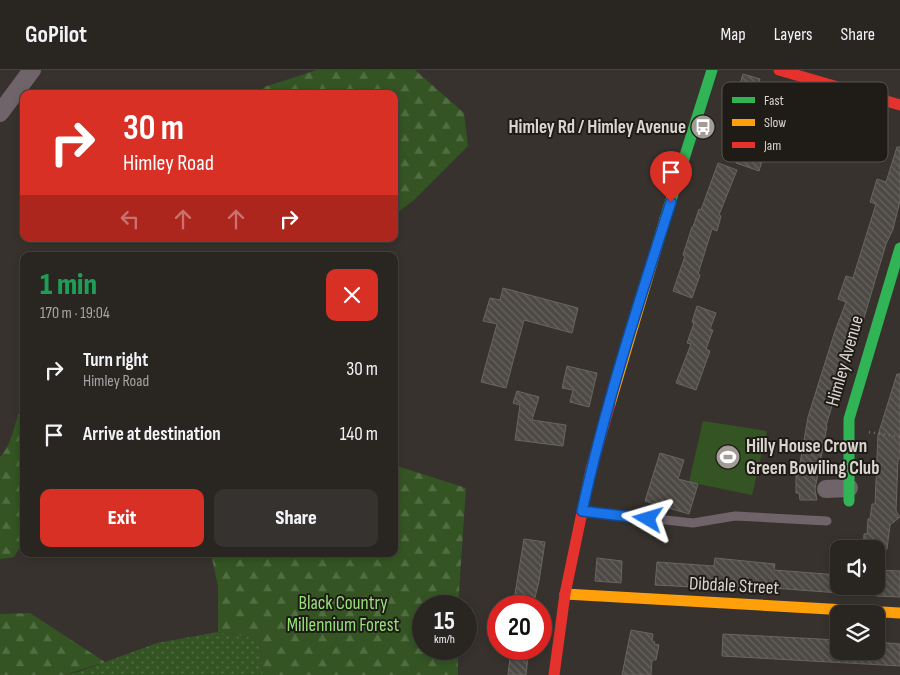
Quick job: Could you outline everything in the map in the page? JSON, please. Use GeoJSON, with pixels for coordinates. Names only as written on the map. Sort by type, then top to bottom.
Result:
{"type":"FeatureCollection","features":[{"type":"Feature","properties":{"kind":"street"},"geometry":{"type":"LineString","coordinates":[[0,113],[32,70]]}},
{"type":"Feature","properties":{"kind":"street"},"geometry":{"type":"LineString","coordinates":[[554,675],[565,594],[591,469],[630,332],[712,70]]}},
{"type":"Feature","properties":{"kind":"street"},"geometry":{"type":"LineString","coordinates":[[779,70],[832,82]]}},
{"type":"Feature","properties":{"kind":"street"},"geometry":{"type":"LineString","coordinates":[[888,101],[900,105]]}},
{"type":"Feature","properties":{"kind":"street","name":"Himley Avenue"},"geometry":{"type":"LineString","coordinates":[[826,488],[849,494],[850,419],[900,248]]}},
{"type":"Feature","properties":{"kind":"street","name":"Dibdale Street"},"geometry":{"type":"LineString","coordinates":[[565,594],[900,613]]}},
{"type":"Feature","properties":{"kind":"lane"},"geometry":{"type":"LineString","coordinates":[[582,511],[693,522],[736,516],[827,521]]}},
{"type":"Feature","properties":{"kind":"path"},"geometry":{"type":"LineString","coordinates":[[849,430],[900,437]]}},
{"type":"Feature","properties":{"kind":"green space"},"geometry":{"type":"Polygon","coordinates":[[[317,70],[415,70],[464,113],[468,146],[414,200],[398,212],[398,90],[261,90],[264,87],[317,70]]]}},
{"type":"Feature","properties":{"kind":"green space"},"geometry":{"type":"Polygon","coordinates":[[[20,410],[20,547],[14,557],[0,559],[0,457],[8,445],[20,410]]]}},
{"type":"Feature","properties":{"kind":"green space","name":"Hilly House Crown Green Bowiling Club"},"geometry":{"type":"Polygon","coordinates":[[[703,421],[767,431],[752,495],[689,482],[703,421]]]}},
{"type":"Feature","properties":{"kind":"green space","name":"Black Country Millennium Forest"},"geometry":{"type":"Polygon","coordinates":[[[398,466],[466,488],[459,595],[412,595],[412,660],[458,660],[458,675],[263,675],[260,639],[218,632],[218,586],[212,557],[398,557],[398,466]]]}},
{"type":"Feature","properties":{"kind":"green space"},"geometry":{"type":"Polygon","coordinates":[[[30,613],[105,662],[65,675],[0,675],[0,614],[30,613]]]}},
{"type":"Feature","properties":{"kind":"green space"},"geometry":{"type":"Polygon","coordinates":[[[218,632],[260,639],[263,675],[65,675],[157,643],[218,632]]]}},
{"type":"Feature","properties":{"kind":"building"},"geometry":{"type":"Polygon","coordinates":[[[743,74],[760,79],[759,82],[740,82],[743,74]]]}},
{"type":"Feature","properties":{"kind":"building"},"geometry":{"type":"Polygon","coordinates":[[[897,147],[900,147],[900,201],[893,229],[886,244],[855,348],[850,346],[826,426],[815,489],[817,500],[800,500],[799,493],[796,493],[796,475],[798,475],[808,417],[846,302],[838,299],[846,276],[853,278],[876,204],[870,202],[877,179],[886,182],[897,147]]]}},
{"type":"Feature","properties":{"kind":"building"},"geometry":{"type":"Polygon","coordinates":[[[736,162],[762,162],[759,171],[736,162]]]}},
{"type":"Feature","properties":{"kind":"building"},"geometry":{"type":"Polygon","coordinates":[[[718,163],[737,170],[719,215],[721,216],[717,231],[712,229],[692,298],[673,291],[685,256],[683,255],[692,227],[699,209],[701,210],[718,163]]]}},
{"type":"Feature","properties":{"kind":"building"},"geometry":{"type":"Polygon","coordinates":[[[503,288],[578,308],[572,333],[524,320],[506,388],[481,382],[497,324],[483,321],[490,298],[500,300],[503,288]]]}},
{"type":"Feature","properties":{"kind":"building"},"geometry":{"type":"Polygon","coordinates":[[[697,306],[716,313],[710,329],[713,330],[706,349],[710,351],[696,390],[676,383],[691,344],[687,343],[694,323],[692,322],[697,306]]]}},
{"type":"Feature","properties":{"kind":"building"},"geometry":{"type":"Polygon","coordinates":[[[567,366],[597,373],[589,407],[570,402],[573,390],[562,388],[567,366]]]}},
{"type":"Feature","properties":{"kind":"building"},"geometry":{"type":"Polygon","coordinates":[[[897,374],[900,374],[900,459],[898,459],[896,511],[900,517],[890,525],[887,549],[885,549],[885,540],[864,540],[864,534],[867,534],[872,504],[875,504],[878,435],[897,374]]]}},
{"type":"Feature","properties":{"kind":"building"},"geometry":{"type":"Polygon","coordinates":[[[517,391],[539,397],[532,420],[566,425],[563,446],[515,440],[520,405],[513,403],[517,391]]]}},
{"type":"Feature","properties":{"kind":"building"},"geometry":{"type":"Polygon","coordinates":[[[660,453],[684,460],[678,479],[698,484],[689,514],[645,501],[660,453]]]}},
{"type":"Feature","properties":{"kind":"building"},"geometry":{"type":"Polygon","coordinates":[[[524,539],[545,542],[536,595],[515,595],[524,539]]]}},
{"type":"Feature","properties":{"kind":"building"},"geometry":{"type":"Polygon","coordinates":[[[597,558],[622,561],[621,583],[595,581],[597,558]]]}},
{"type":"Feature","properties":{"kind":"building"},"geometry":{"type":"Polygon","coordinates":[[[715,558],[775,564],[774,570],[830,574],[830,592],[773,588],[772,591],[655,585],[657,562],[714,566],[715,558]]]}},
{"type":"Feature","properties":{"kind":"building"},"geometry":{"type":"Polygon","coordinates":[[[885,570],[900,571],[900,597],[876,596],[885,595],[885,570]]]}},
{"type":"Feature","properties":{"kind":"building"},"geometry":{"type":"Polygon","coordinates":[[[631,630],[653,634],[652,641],[655,642],[654,644],[659,645],[656,660],[652,660],[651,675],[622,675],[631,630]]]}},
{"type":"Feature","properties":{"kind":"building"},"geometry":{"type":"Polygon","coordinates":[[[723,634],[830,640],[830,660],[885,660],[885,643],[900,644],[900,666],[722,656],[723,634]]]}},
{"type":"Feature","properties":{"kind":"building"},"geometry":{"type":"Polygon","coordinates":[[[510,660],[528,660],[526,675],[508,675],[510,660]]]}},
{"type":"Feature","properties":{"kind":"traffic: fast"},"geometry":{"type":"LineString","coordinates":[[665,219],[712,70]]}},
{"type":"Feature","properties":{"kind":"traffic: fast"},"geometry":{"type":"LineString","coordinates":[[849,501],[849,419],[900,248]]}},
{"type":"Feature","properties":{"kind":"traffic: slow"},"geometry":{"type":"LineString","coordinates":[[610,404],[665,219]]}},
{"type":"Feature","properties":{"kind":"traffic: slow"},"geometry":{"type":"LineString","coordinates":[[565,594],[900,613]]}},
{"type":"Feature","properties":{"kind":"traffic: jam"},"geometry":{"type":"LineString","coordinates":[[779,70],[820,82]]}},
{"type":"Feature","properties":{"kind":"traffic: jam"},"geometry":{"type":"LineString","coordinates":[[888,102],[900,105]]}},
{"type":"Feature","properties":{"kind":"traffic: jam"},"geometry":{"type":"LineString","coordinates":[[554,675],[565,594],[591,469],[610,404]]}},
{"type":"Feature","properties":{"kind":"place","name":"Himley Rd / Himley Avenue"},"geometry":{"type":"Point","coordinates":[703,127]}},
{"type":"Feature","properties":{"kind":"place","name":"Hilly House Crown Green Bowiling Club"},"geometry":{"type":"Point","coordinates":[728,457]}},
{"type":"Feature","properties":{"kind":"route"},"geometry":{"type":"LineString","coordinates":[[648,519],[582,511],[591,469],[630,332],[671,202]]}}]}
